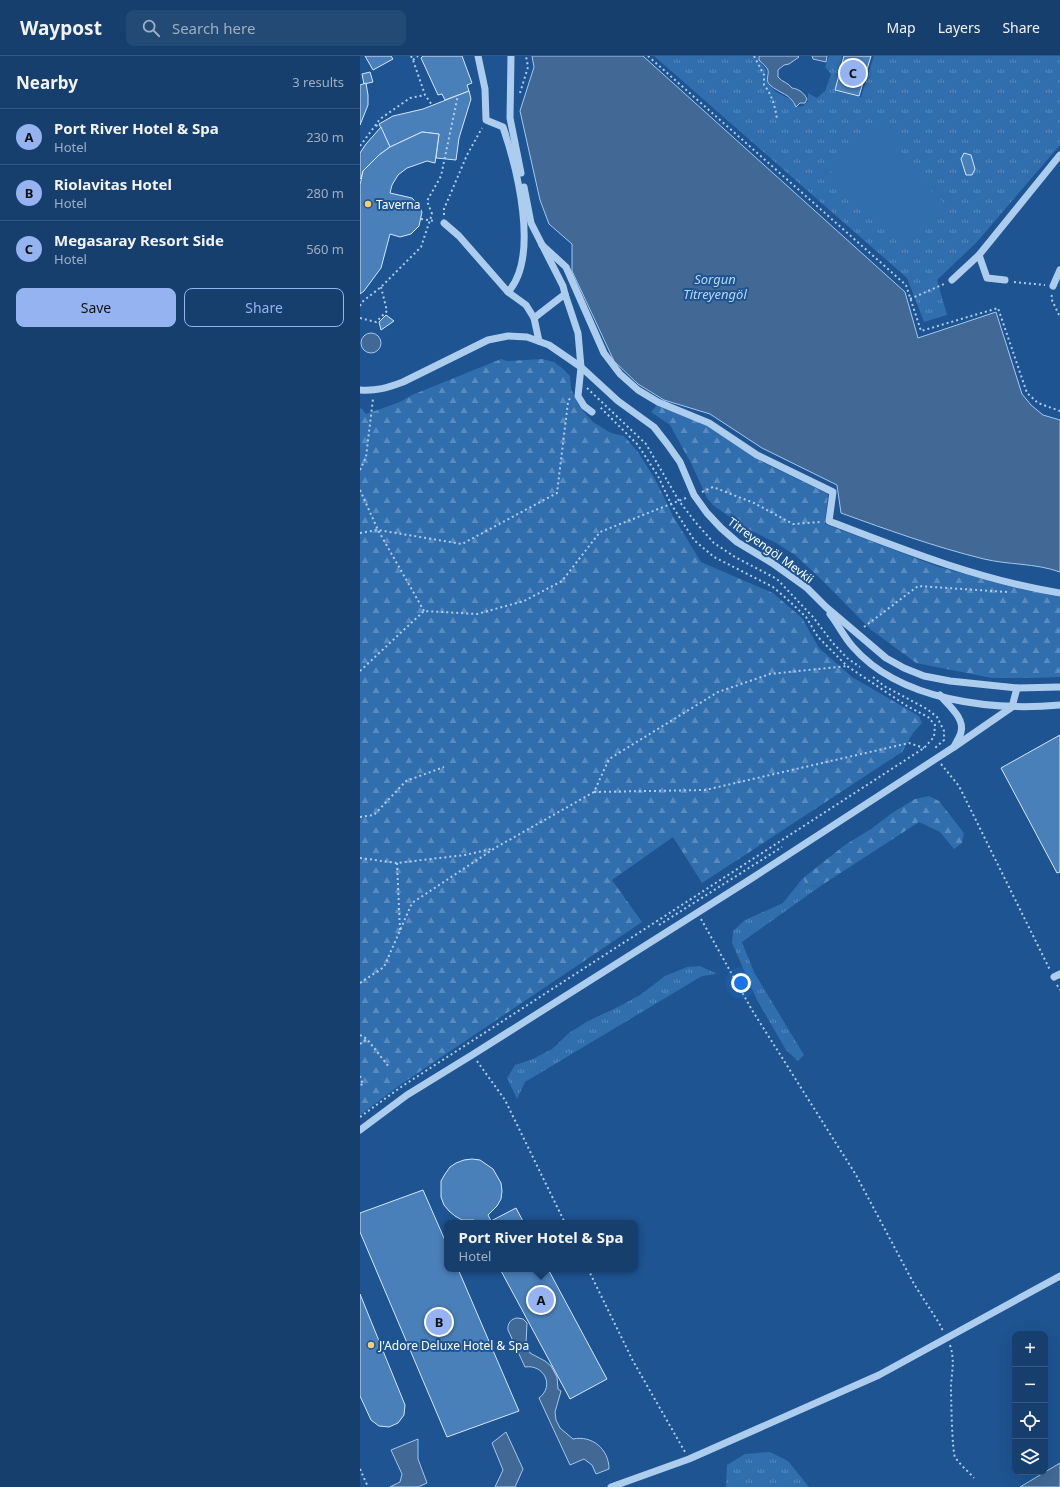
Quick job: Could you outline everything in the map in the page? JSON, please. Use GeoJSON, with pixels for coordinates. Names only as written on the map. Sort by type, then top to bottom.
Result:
{"type":"FeatureCollection","features":[{"type":"Feature","properties":{"kind":"street"},"geometry":{"type":"LineString","coordinates":[[478,56],[486,89],[486,120],[503,127],[519,182],[522,203],[524,249],[520,272],[513,287],[508,292]]}},
{"type":"Feature","properties":{"kind":"street"},"geometry":{"type":"LineString","coordinates":[[511,56],[510,118],[531,224],[563,286],[578,333],[580,367],[578,396],[584,406],[592,412]]}},
{"type":"Feature","properties":{"kind":"street"},"geometry":{"type":"LineString","coordinates":[[952,280],[979,255],[1060,155]]}},
{"type":"Feature","properties":{"kind":"street"},"geometry":{"type":"LineString","coordinates":[[444,223],[459,236],[508,292],[526,305],[534,318],[539,341]]}},
{"type":"Feature","properties":{"kind":"street"},"geometry":{"type":"LineString","coordinates":[[542,245],[566,267],[604,353],[620,374],[638,390],[658,402],[709,423],[757,455],[834,492],[829,522],[940,563],[1026,588],[1060,593]]}},
{"type":"Feature","properties":{"kind":"street"},"geometry":{"type":"LineString","coordinates":[[979,255],[986,278],[1005,280]]}},
{"type":"Feature","properties":{"kind":"street"},"geometry":{"type":"LineString","coordinates":[[1053,286],[1060,270]]}},
{"type":"Feature","properties":{"kind":"street"},"geometry":{"type":"LineString","coordinates":[[534,318],[565,294]]}},
{"type":"Feature","properties":{"kind":"street","name":"Titreyengöl Mevkii"},"geometry":{"type":"LineString","coordinates":[[360,390],[374,391],[388,388],[488,340],[508,336],[527,337],[549,345],[580,367],[618,401],[654,427],[680,462],[694,495],[707,513],[721,528],[737,542],[807,588],[826,607],[886,658],[904,668],[924,676],[950,681],[1017,688],[1060,687]]}},
{"type":"Feature","properties":{"kind":"street","name":"Titreyengöl Mevkii"},"geometry":{"type":"LineString","coordinates":[[826,607],[852,646],[867,660],[903,683],[926,693],[967,702],[1012,707],[1032,708],[1060,705]]}},
{"type":"Feature","properties":{"kind":"street"},"geometry":{"type":"LineString","coordinates":[[360,1130],[407,1095],[698,913],[954,747],[1012,707],[1017,688]]}},
{"type":"Feature","properties":{"kind":"street"},"geometry":{"type":"LineString","coordinates":[[940,696],[958,715],[960,721],[962,732],[954,747]]}},
{"type":"Feature","properties":{"kind":"street"},"geometry":{"type":"LineString","coordinates":[[611,1487],[689,1458],[879,1375],[1060,1276]]}},
{"type":"Feature","properties":{"kind":"path"},"geometry":{"type":"LineString","coordinates":[[410,56],[414,60],[425,95],[432,105]]}},
{"type":"Feature","properties":{"kind":"path"},"geometry":{"type":"LineString","coordinates":[[414,60],[418,56]]}},
{"type":"Feature","properties":{"kind":"path"},"geometry":{"type":"LineString","coordinates":[[519,96],[528,67],[526,56]]}},
{"type":"Feature","properties":{"kind":"path"},"geometry":{"type":"LineString","coordinates":[[648,56],[906,285],[921,331],[998,308],[1027,393],[1038,403],[1060,411]]}},
{"type":"Feature","properties":{"kind":"path"},"geometry":{"type":"LineString","coordinates":[[754,56],[764,74],[764,85],[770,93],[772,101],[776,106],[777,119]]}},
{"type":"Feature","properties":{"kind":"path"},"geometry":{"type":"LineString","coordinates":[[360,146],[380,119],[410,98],[425,95]]}},
{"type":"Feature","properties":{"kind":"path"},"geometry":{"type":"LineString","coordinates":[[360,306],[362,302],[381,287],[421,247],[432,214],[427,201],[441,176],[458,95]]}},
{"type":"Feature","properties":{"kind":"path"},"geometry":{"type":"LineString","coordinates":[[421,219],[444,223],[444,209],[467,155],[486,120]]}},
{"type":"Feature","properties":{"kind":"path"},"geometry":{"type":"LineString","coordinates":[[376,125],[378,127],[380,125]]}},
{"type":"Feature","properties":{"kind":"path"},"geometry":{"type":"LineString","coordinates":[[910,299],[952,280]]}},
{"type":"Feature","properties":{"kind":"path"},"geometry":{"type":"LineString","coordinates":[[1005,280],[1053,286],[1052,298],[1060,317]]}},
{"type":"Feature","properties":{"kind":"path"},"geometry":{"type":"LineString","coordinates":[[360,318],[376,322],[387,312],[381,287]]}},
{"type":"Feature","properties":{"kind":"path"},"geometry":{"type":"LineString","coordinates":[[360,533],[378,530],[462,544],[557,493],[568,402],[578,385]]}},
{"type":"Feature","properties":{"kind":"path"},"geometry":{"type":"LineString","coordinates":[[360,470],[366,457],[374,391]]}},
{"type":"Feature","properties":{"kind":"path"},"geometry":{"type":"LineString","coordinates":[[360,1118],[401,1087],[924,748],[934,737],[935,725],[928,717],[907,706],[847,666],[818,637],[806,617],[787,598],[772,588],[714,557],[694,540],[671,504],[658,476],[638,445],[599,407]]}},
{"type":"Feature","properties":{"kind":"path"},"geometry":{"type":"LineString","coordinates":[[360,671],[424,611],[476,614],[524,600],[562,581],[600,532],[712,488],[754,504],[793,524],[829,522]]}},
{"type":"Feature","properties":{"kind":"path"},"geometry":{"type":"LineString","coordinates":[[360,490],[378,530],[424,611]]}},
{"type":"Feature","properties":{"kind":"path"},"geometry":{"type":"LineString","coordinates":[[856,632],[918,586],[1012,592]]}},
{"type":"Feature","properties":{"kind":"path"},"geometry":{"type":"LineString","coordinates":[[594,792],[609,759],[718,692],[770,674],[847,666]]}},
{"type":"Feature","properties":{"kind":"path"},"geometry":{"type":"LineString","coordinates":[[931,752],[944,740],[944,731],[941,727]]}},
{"type":"Feature","properties":{"kind":"path"},"geometry":{"type":"LineString","coordinates":[[360,983],[384,967],[412,903],[495,848],[594,792],[705,790],[909,743],[924,748]]}},
{"type":"Feature","properties":{"kind":"path"},"geometry":{"type":"LineString","coordinates":[[937,758],[959,786],[1057,975],[1060,990]]}},
{"type":"Feature","properties":{"kind":"path"},"geometry":{"type":"LineString","coordinates":[[360,817],[374,815],[406,780],[444,767]]}},
{"type":"Feature","properties":{"kind":"path"},"geometry":{"type":"LineString","coordinates":[[657,927],[784,846]]}},
{"type":"Feature","properties":{"kind":"path"},"geometry":{"type":"LineString","coordinates":[[360,858],[397,863],[465,855],[495,848]]}},
{"type":"Feature","properties":{"kind":"path"},"geometry":{"type":"LineString","coordinates":[[397,863],[400,930]]}},
{"type":"Feature","properties":{"kind":"path"},"geometry":{"type":"LineString","coordinates":[[698,913],[752,1010],[856,1175],[914,1284],[940,1323],[954,1355],[951,1385],[954,1456],[974,1478]]}},
{"type":"Feature","properties":{"kind":"path"},"geometry":{"type":"LineString","coordinates":[[360,1118],[402,1089],[570,982]]}},
{"type":"Feature","properties":{"kind":"path"},"geometry":{"type":"LineString","coordinates":[[360,1035],[368,1039],[389,1067]]}},
{"type":"Feature","properties":{"kind":"path"},"geometry":{"type":"LineString","coordinates":[[360,1044],[368,1039]]}},
{"type":"Feature","properties":{"kind":"path"},"geometry":{"type":"LineString","coordinates":[[472,1055],[505,1100],[564,1220]]}},
{"type":"Feature","properties":{"kind":"path"},"geometry":{"type":"LineString","coordinates":[[360,1076],[363,1085],[360,1084]]}},
{"type":"Feature","properties":{"kind":"path"},"geometry":{"type":"LineString","coordinates":[[589,1272],[633,1361],[689,1458]]}},
{"type":"Feature","properties":{"kind":"path"},"geometry":{"type":"LineString","coordinates":[[360,1469],[368,1487]]}},
{"type":"Feature","properties":{"kind":"green space"},"geometry":{"type":"Polygon","coordinates":[[[654,56],[757,56],[766,70],[767,82],[776,92],[790,99],[796,107],[803,106],[808,101],[808,93],[817,98],[825,91],[831,74],[825,67],[829,56],[842,56],[835,91],[861,97],[874,56],[1060,56],[1060,145],[976,243],[937,280],[947,315],[924,322],[907,278],[654,56]]]}},
{"type":"Feature","properties":{"kind":"green space"},"geometry":{"type":"Polygon","coordinates":[[[879,117],[902,138],[891,150],[868,128],[879,117]]]}},
{"type":"Feature","properties":{"kind":"green space"},"geometry":{"type":"Polygon","coordinates":[[[866,130],[946,205],[908,245],[829,170],[866,130]]]}},
{"type":"Feature","properties":{"kind":"green space"},"geometry":{"type":"Polygon","coordinates":[[[501,359],[507,361],[542,359],[554,362],[562,368],[570,376],[571,389],[579,406],[593,422],[611,433],[624,436],[638,452],[655,479],[673,516],[701,562],[773,593],[802,618],[819,648],[852,677],[919,716],[922,723],[913,733],[902,752],[702,883],[673,837],[612,880],[642,922],[400,1085],[360,1115],[360,408],[366,414],[400,402],[412,395],[501,359]]]}},
{"type":"Feature","properties":{"kind":"green space"},"geometry":{"type":"Polygon","coordinates":[[[657,405],[709,426],[762,462],[828,494],[825,524],[939,567],[1024,590],[1060,597],[1060,677],[992,678],[916,663],[870,629],[795,555],[776,543],[742,526],[713,505],[707,498],[692,465],[670,425],[651,412],[657,405]]]}},
{"type":"Feature","properties":{"kind":"green space"},"geometry":{"type":"Polygon","coordinates":[[[929,796],[939,801],[964,833],[962,843],[954,849],[940,832],[919,822],[822,885],[806,886],[803,878],[845,845],[915,799],[929,796]]]}},
{"type":"Feature","properties":{"kind":"green space"},"geometry":{"type":"Polygon","coordinates":[[[803,878],[806,886],[822,885],[742,942],[754,972],[804,1055],[798,1061],[786,1050],[757,1000],[732,943],[733,931],[745,920],[783,903],[803,878]]]}},
{"type":"Feature","properties":{"kind":"green space"},"geometry":{"type":"Polygon","coordinates":[[[700,966],[717,974],[702,976],[525,1082],[517,1099],[507,1078],[515,1065],[533,1059],[552,1049],[569,1033],[588,1021],[640,995],[665,976],[687,967],[700,966]]]}},
{"type":"Feature","properties":{"kind":"green space"},"geometry":{"type":"Polygon","coordinates":[[[770,1452],[788,1461],[809,1487],[726,1487],[727,1465],[745,1454],[770,1452]]]}},
{"type":"Feature","properties":{"kind":"water","name":"Sorgun Titreyengöl"},"geometry":{"type":"Polygon","coordinates":[[[532,56],[643,56],[905,292],[918,338],[996,312],[1022,394],[1031,405],[1043,415],[1060,420],[1060,572],[1041,567],[984,559],[912,538],[841,513],[837,485],[762,448],[710,414],[664,400],[638,384],[614,361],[572,271],[572,244],[549,224],[540,200],[520,111],[534,67],[532,56]]]}},
{"type":"Feature","properties":{"kind":"water"},"geometry":{"type":"Polygon","coordinates":[[[759,56],[799,57],[778,70],[778,77],[792,88],[803,93],[807,99],[805,103],[800,103],[796,107],[794,102],[788,96],[770,85],[767,80],[768,70],[759,60],[759,56]]]}},
{"type":"Feature","properties":{"kind":"water"},"geometry":{"type":"Polygon","coordinates":[[[812,56],[827,56],[826,62],[813,59],[812,56]]]}},
{"type":"Feature","properties":{"kind":"water"},"geometry":{"type":"Polygon","coordinates":[[[371,333],[378,336],[381,343],[378,350],[371,353],[364,350],[361,343],[364,336],[371,333]]]}},
{"type":"Feature","properties":{"kind":"water"},"geometry":{"type":"Polygon","coordinates":[[[513,1319],[523,1319],[527,1323],[526,1344],[530,1353],[551,1366],[557,1377],[558,1389],[561,1391],[555,1412],[556,1420],[560,1428],[573,1439],[587,1439],[598,1445],[606,1455],[609,1469],[596,1474],[592,1465],[584,1459],[570,1465],[539,1398],[544,1393],[546,1388],[547,1382],[545,1377],[542,1372],[537,1369],[525,1367],[508,1330],[510,1322],[513,1319]]]}},
{"type":"Feature","properties":{"kind":"water"},"geometry":{"type":"Polygon","coordinates":[[[506,1432],[523,1469],[515,1487],[495,1487],[503,1470],[492,1443],[506,1432]]]}},
{"type":"Feature","properties":{"kind":"water"},"geometry":{"type":"Polygon","coordinates":[[[418,1439],[418,1459],[427,1483],[418,1487],[390,1487],[400,1482],[402,1474],[391,1450],[418,1439]]]}},
{"type":"Feature","properties":{"kind":"water"},"geometry":{"type":"Polygon","coordinates":[[[1060,1463],[1060,1487],[1020,1487],[1040,1475],[1048,1475],[1048,1470],[1060,1463]]]}},
{"type":"Feature","properties":{"kind":"building"},"geometry":{"type":"Polygon","coordinates":[[[365,56],[391,56],[393,59],[373,70],[365,56]]]}},
{"type":"Feature","properties":{"kind":"building"},"geometry":{"type":"Polygon","coordinates":[[[423,56],[462,56],[472,83],[467,85],[469,91],[445,100],[442,94],[438,95],[421,58],[423,56]]]}},
{"type":"Feature","properties":{"kind":"building"},"geometry":{"type":"Polygon","coordinates":[[[844,56],[871,56],[859,96],[835,90],[844,56]]]}},
{"type":"Feature","properties":{"kind":"building"},"geometry":{"type":"Polygon","coordinates":[[[370,72],[373,82],[364,84],[362,74],[370,72]]]}},
{"type":"Feature","properties":{"kind":"building"},"geometry":{"type":"Polygon","coordinates":[[[366,83],[368,105],[360,125],[360,85],[366,83]]]}},
{"type":"Feature","properties":{"kind":"building"},"geometry":{"type":"Polygon","coordinates":[[[469,91],[471,99],[459,138],[456,160],[436,158],[439,134],[422,132],[390,147],[379,124],[393,116],[423,109],[469,91]]]}},
{"type":"Feature","properties":{"kind":"building"},"geometry":{"type":"Polygon","coordinates":[[[381,127],[390,147],[379,155],[363,171],[361,179],[360,153],[381,127]]]}},
{"type":"Feature","properties":{"kind":"building"},"geometry":{"type":"Polygon","coordinates":[[[422,132],[439,134],[435,163],[427,161],[407,168],[398,175],[392,185],[390,193],[412,198],[418,204],[422,212],[419,226],[411,234],[400,237],[390,234],[381,268],[364,291],[360,294],[360,185],[363,171],[379,155],[390,147],[422,132]]]}},
{"type":"Feature","properties":{"kind":"building"},"geometry":{"type":"Polygon","coordinates":[[[964,153],[971,155],[975,169],[972,175],[966,175],[961,159],[964,153]]]}},
{"type":"Feature","properties":{"kind":"building"},"geometry":{"type":"Polygon","coordinates":[[[386,315],[394,321],[381,330],[379,322],[386,315]]]}},
{"type":"Feature","properties":{"kind":"building"},"geometry":{"type":"Polygon","coordinates":[[[1060,735],[1060,872],[1057,873],[1001,768],[1060,735]]]}},
{"type":"Feature","properties":{"kind":"building"},"geometry":{"type":"Polygon","coordinates":[[[464,1160],[480,1160],[493,1169],[501,1183],[501,1199],[497,1206],[488,1215],[490,1220],[462,1220],[449,1211],[444,1205],[441,1197],[441,1181],[450,1167],[464,1160]]]}},
{"type":"Feature","properties":{"kind":"building"},"geometry":{"type":"Polygon","coordinates":[[[423,1190],[444,1238],[444,1272],[459,1272],[519,1411],[447,1437],[360,1232],[360,1213],[423,1190]]]}},
{"type":"Feature","properties":{"kind":"building"},"geometry":{"type":"Polygon","coordinates":[[[516,1208],[522,1220],[493,1220],[516,1208]]]}},
{"type":"Feature","properties":{"kind":"building"},"geometry":{"type":"Polygon","coordinates":[[[502,1272],[550,1272],[607,1379],[570,1399],[502,1272]]]}},
{"type":"Feature","properties":{"kind":"building","name":"J'Adore Deluxe Hotel & Spa"},"geometry":{"type":"Polygon","coordinates":[[[360,1294],[405,1405],[404,1415],[398,1423],[389,1427],[379,1426],[371,1420],[360,1396],[360,1294]]]}},
{"type":"Feature","properties":{"kind":"place","name":"Megasaray Resort Side"},"geometry":{"type":"Point","coordinates":[853,73]}},
{"type":"Feature","properties":{"kind":"place","name":"Taverna"},"geometry":{"type":"Point","coordinates":[368,204]}},
{"type":"Feature","properties":{"kind":"place","name":"Port River Hotel & Spa"},"geometry":{"type":"Point","coordinates":[541,1300]}},
{"type":"Feature","properties":{"kind":"place","name":"Riolavitas Hotel"},"geometry":{"type":"Point","coordinates":[439,1322]}},
{"type":"Feature","properties":{"kind":"place","name":"J'Adore Deluxe Hotel & Spa"},"geometry":{"type":"Point","coordinates":[371,1345]}}]}
